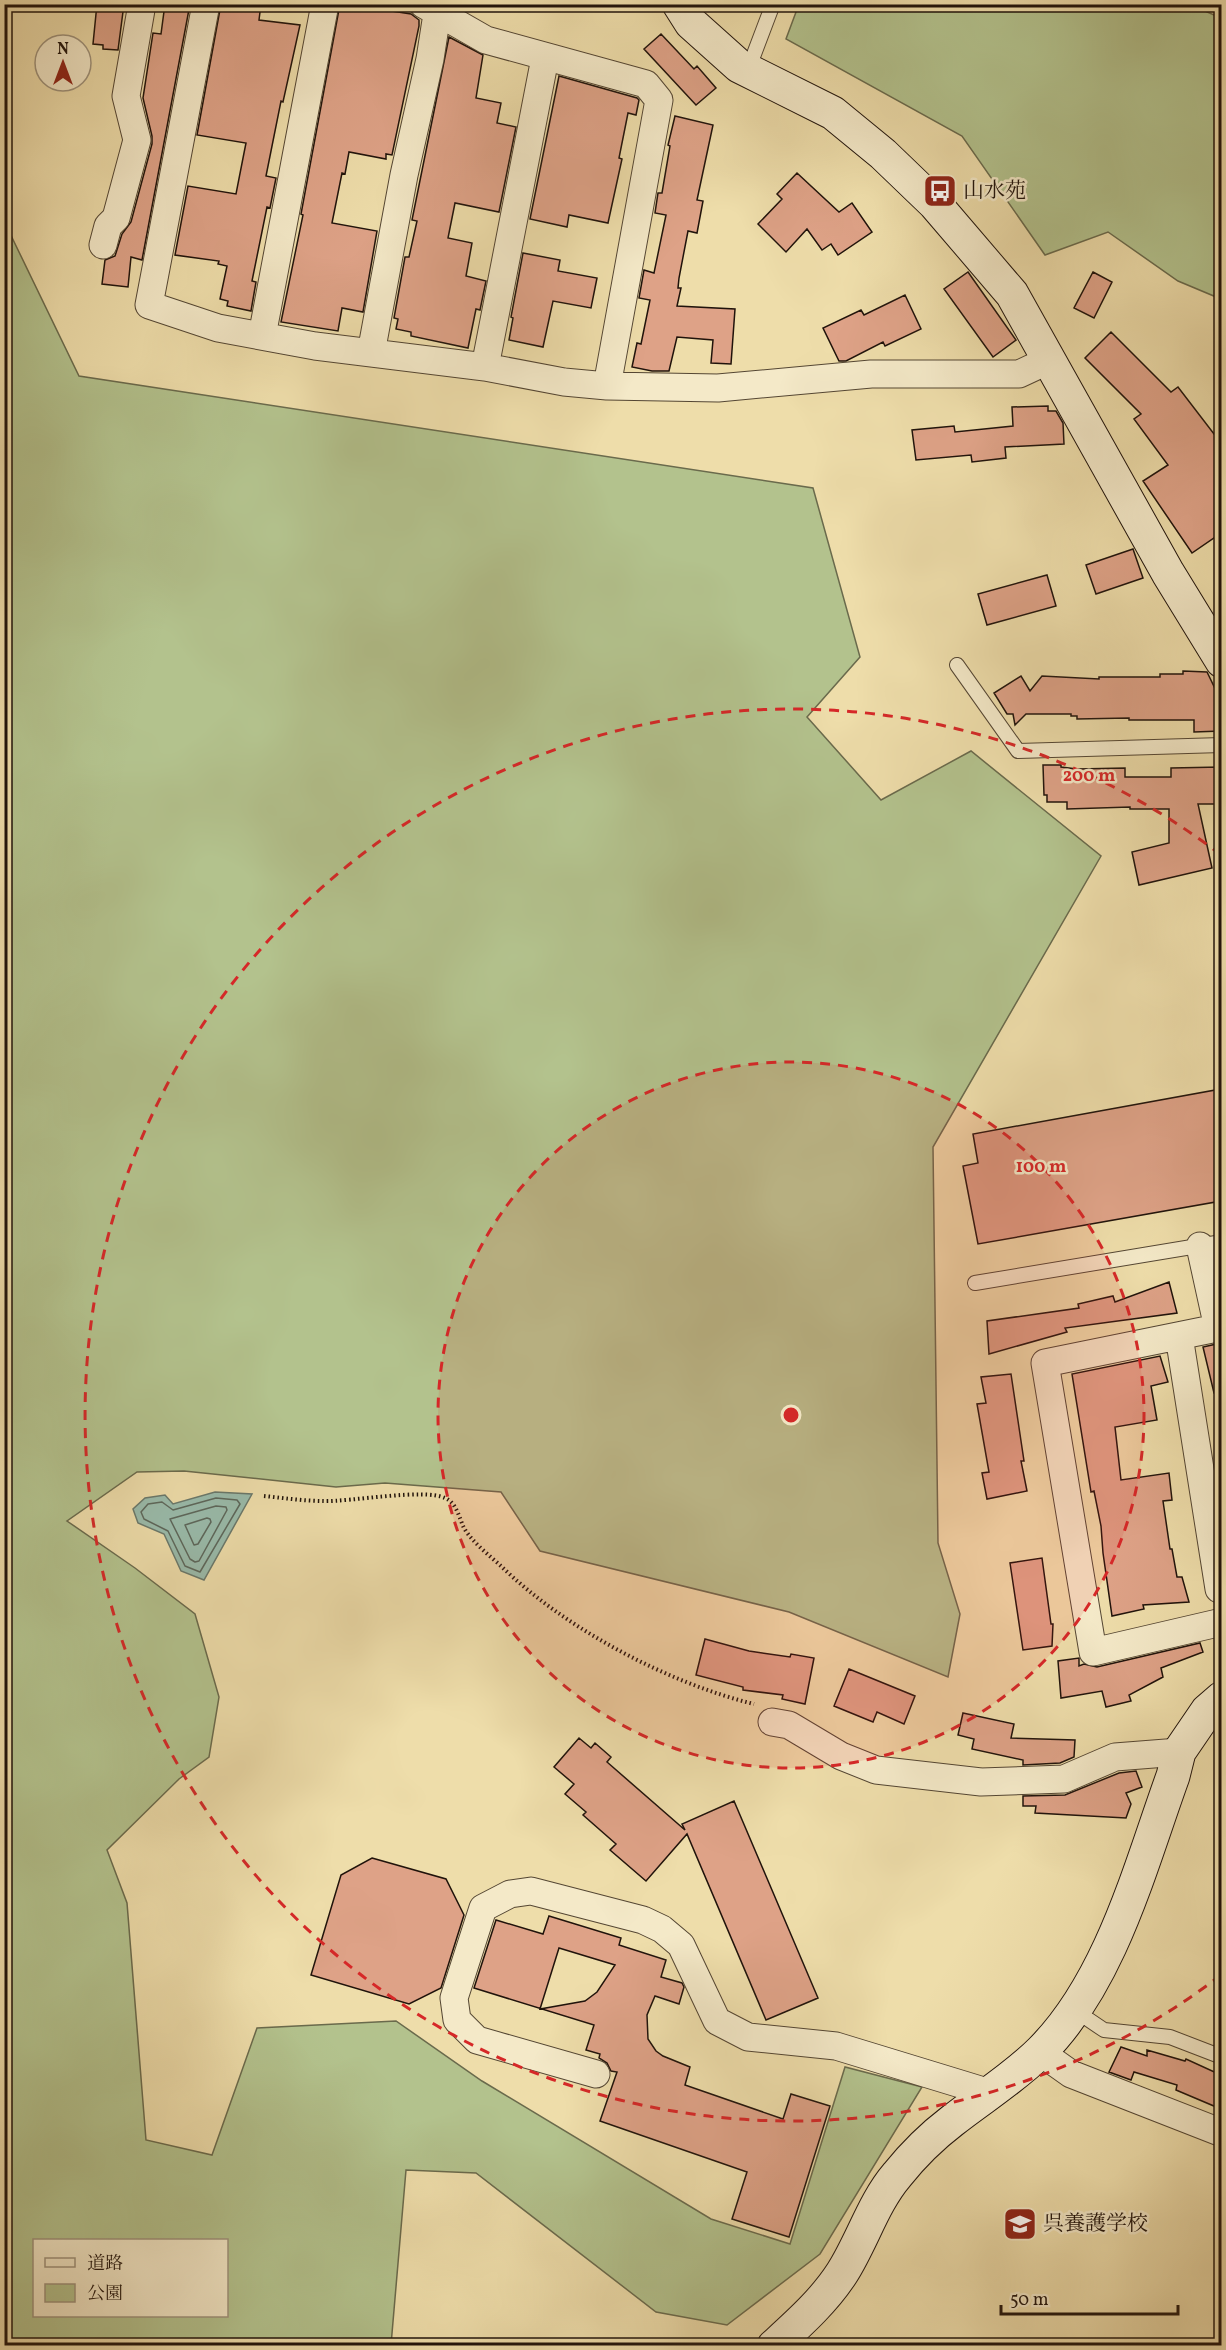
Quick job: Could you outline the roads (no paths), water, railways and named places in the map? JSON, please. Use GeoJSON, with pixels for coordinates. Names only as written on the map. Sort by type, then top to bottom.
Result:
{"type":"FeatureCollection","features":[{"type":"Feature","properties":{"kind":"street"},"geometry":{"type":"LineString","coordinates":[[103,245],[108,226],[116,218],[137,140],[126,96],[142,4]]}},
{"type":"Feature","properties":{"kind":"street"},"geometry":{"type":"LineString","coordinates":[[206,4],[149,305],[218,328],[315,346],[485,367],[564,382],[607,386],[718,388],[871,374],[1019,374],[1049,360]]}},
{"type":"Feature","properties":{"kind":"street"},"geometry":{"type":"LineString","coordinates":[[262,336],[325,4]]}},
{"type":"Feature","properties":{"kind":"street"},"geometry":{"type":"LineString","coordinates":[[679,4],[691,23],[739,66],[833,113],[898,168],[935,204],[1012,294],[1168,573],[1221,661]]}},
{"type":"Feature","properties":{"kind":"street"},"geometry":{"type":"LineString","coordinates":[[371,353],[430,9],[486,40],[646,84],[658,100],[607,386]]}},
{"type":"Feature","properties":{"kind":"street"},"geometry":{"type":"LineString","coordinates":[[485,367],[545,58]]}},
{"type":"Feature","properties":{"kind":"street"},"geometry":{"type":"LineString","coordinates":[[1210,1244],[1220,1328],[1046,1363],[1093,1652],[1221,1622]]}},
{"type":"Feature","properties":{"kind":"street"},"geometry":{"type":"LineString","coordinates":[[1179,1336],[1221,1596]]}},
{"type":"Feature","properties":{"kind":"street"},"geometry":{"type":"LineString","coordinates":[[774,2346],[807,2316],[842,2274],[889,2184],[914,2153],[951,2121],[1040,2052],[1059,2033],[1093,1978],[1121,1921],[1179,1752],[1207,1711],[1221,1698]]}},
{"type":"Feature","properties":{"kind":"street"},"geometry":{"type":"LineString","coordinates":[[766,1714],[841,1756],[876,1770],[981,1782],[1064,1779],[1115,1757],[1179,1752]]}},
{"type":"Feature","properties":{"kind":"street"},"geometry":{"type":"LineString","coordinates":[[596,2074],[477,2040],[457,2020],[454,1998],[483,1908],[510,1894],[531,1891],[643,1920],[662,1929],[681,1946],[717,2021],[748,2037],[836,2046],[990,2093]]}},
{"type":"Feature","properties":{"kind":"street"},"geometry":{"type":"LineString","coordinates":[[1040,2052],[1071,2074],[1221,2133]]}},
{"type":"Feature","properties":{"kind":"lane"},"geometry":{"type":"LineString","coordinates":[[748,70],[773,4]]}},
{"type":"Feature","properties":{"kind":"lane"},"geometry":{"type":"LineString","coordinates":[[957,665],[1018,752],[1221,745]]}},
{"type":"Feature","properties":{"kind":"lane"},"geometry":{"type":"LineString","coordinates":[[975,1283],[1210,1244]]}},
{"type":"Feature","properties":{"kind":"lane"},"geometry":{"type":"LineString","coordinates":[[1073,2009],[1104,2030],[1170,2037],[1221,2057]]}},
{"type":"Feature","properties":{"kind":"water"},"geometry":{"type":"Polygon","coordinates":[[[215,1492],[252,1494],[204,1580],[181,1571],[164,1534],[138,1523],[133,1509],[145,1498],[165,1495],[173,1504],[215,1492]]]}},
{"type":"Feature","properties":{"kind":"place","name":"山水苑"},"geometry":{"type":"Point","coordinates":[940,191]}},
{"type":"Feature","properties":{"kind":"place","name":"呉養護学校"},"geometry":{"type":"Point","coordinates":[1020,2224]}}]}
